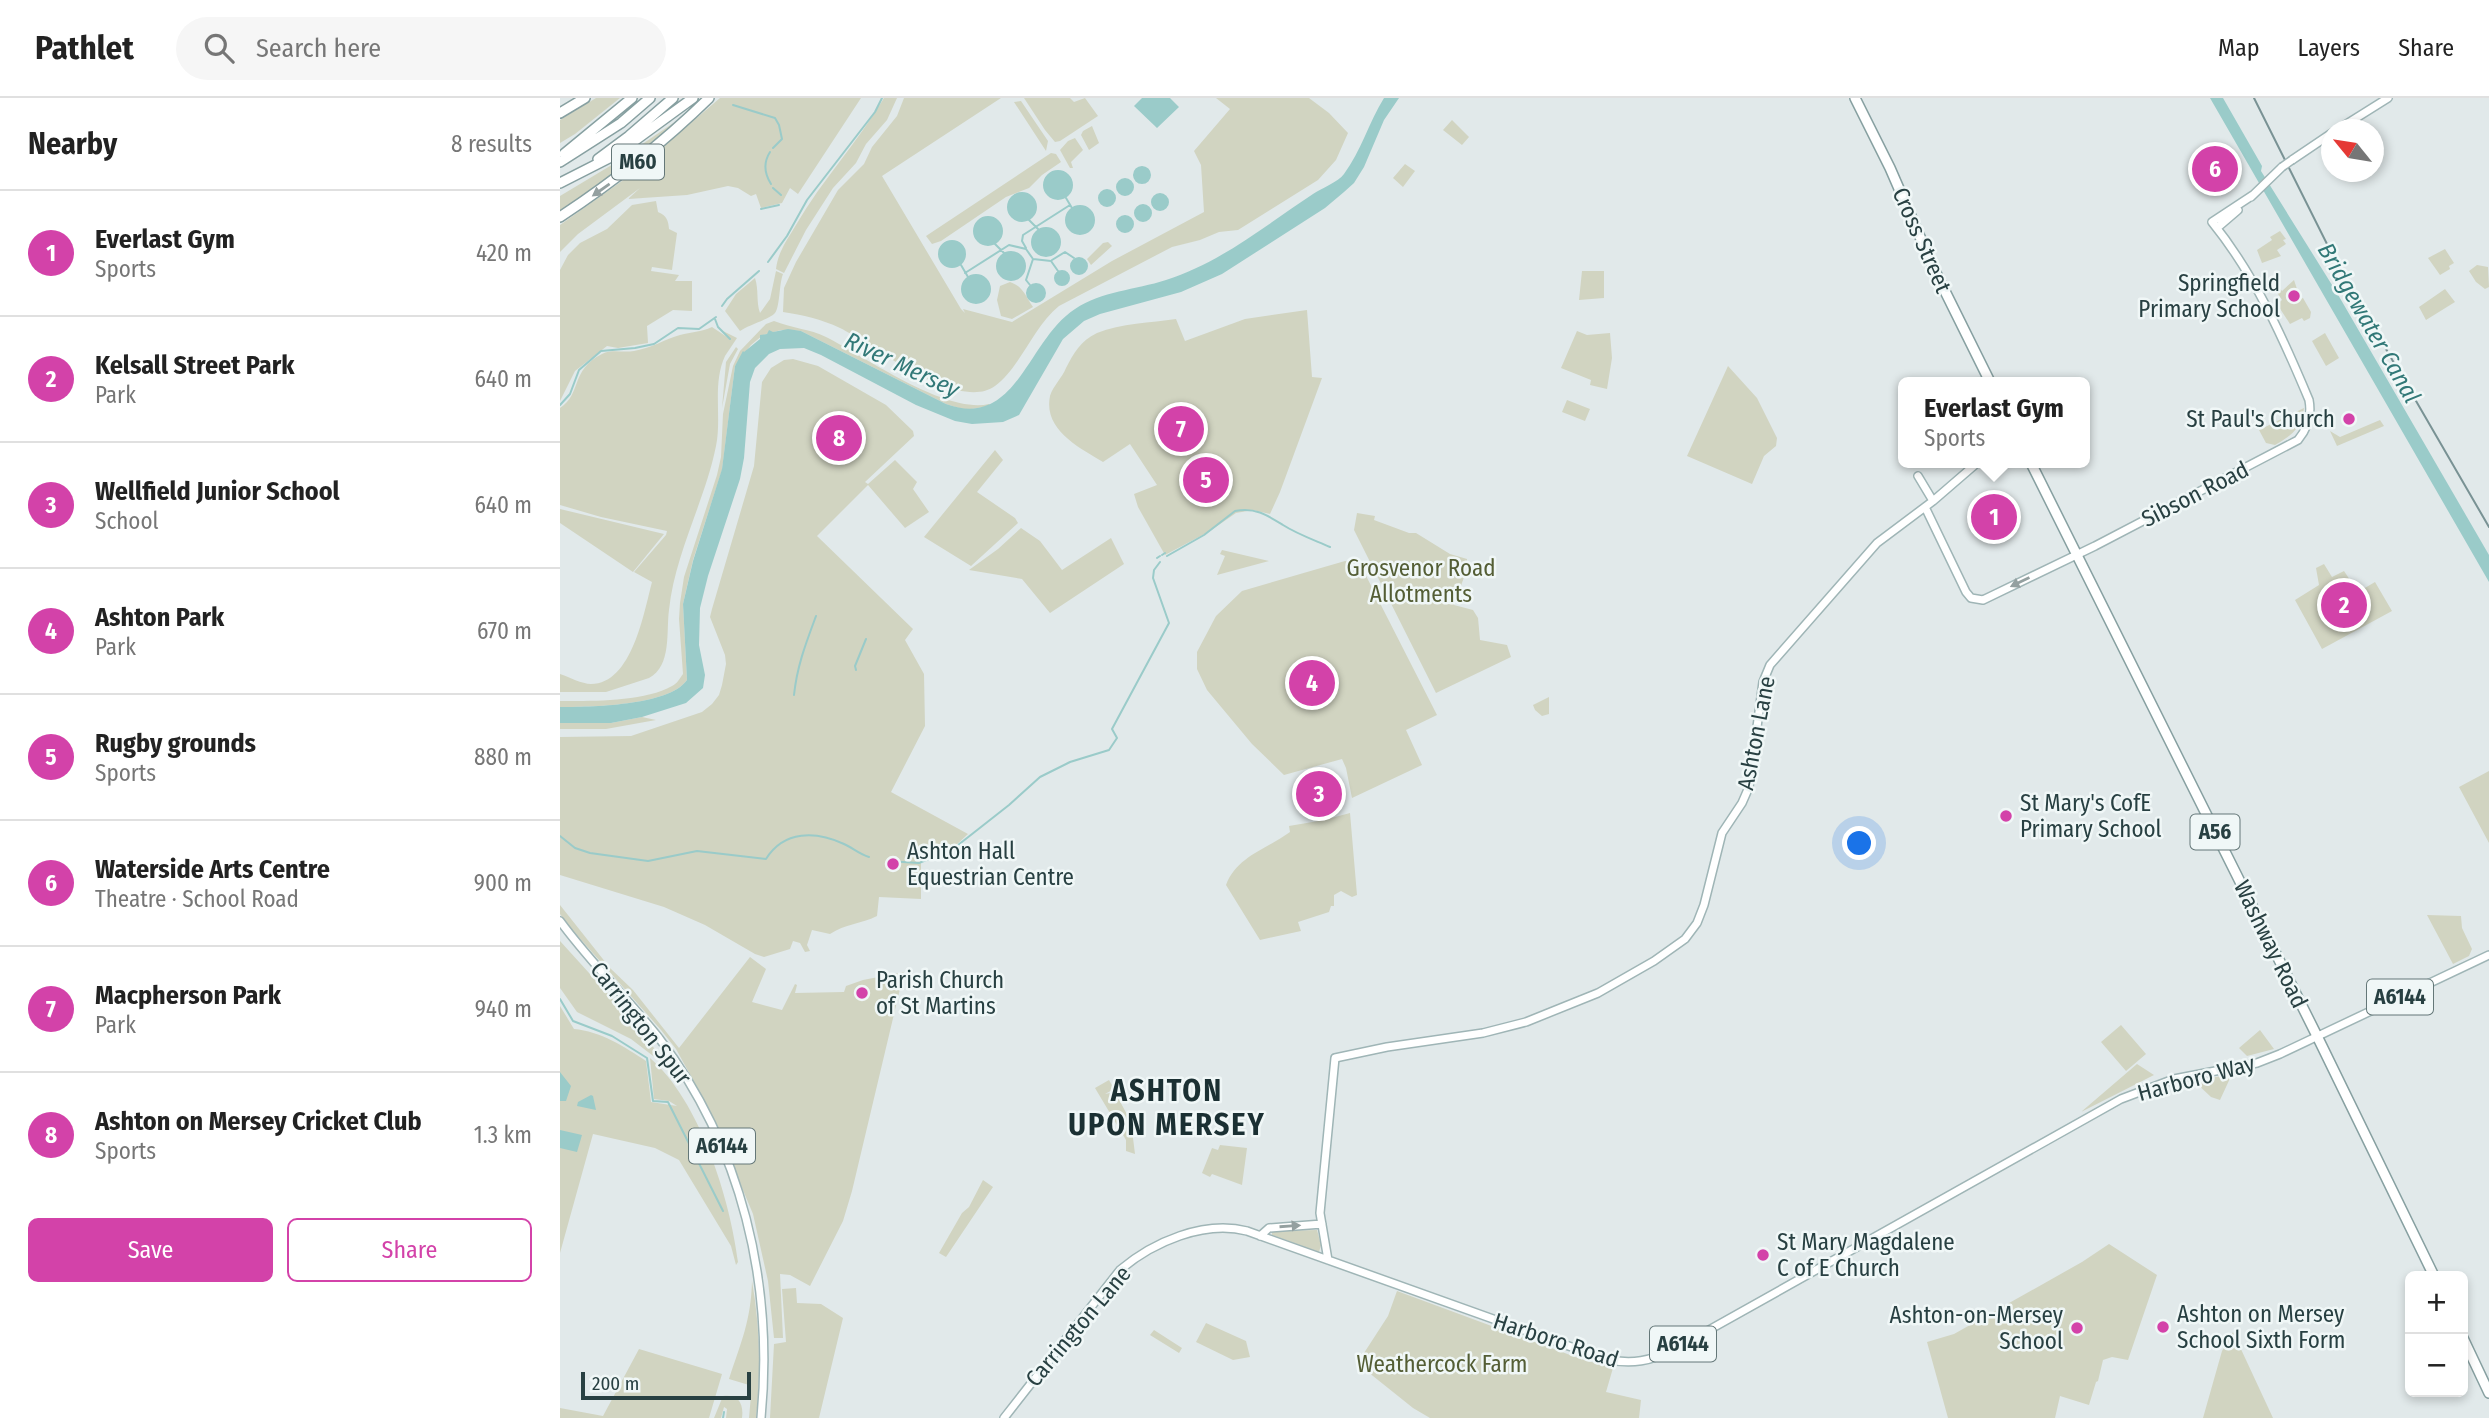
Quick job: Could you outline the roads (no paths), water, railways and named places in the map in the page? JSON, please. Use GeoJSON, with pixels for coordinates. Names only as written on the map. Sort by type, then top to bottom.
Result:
{"type":"FeatureCollection","features":[{"type":"Feature","properties":{"kind":"highway"},"geometry":{"type":"LineString","coordinates":[[560,113],[585,98]]}},
{"type":"Feature","properties":{"kind":"highway","name":"M60"},"geometry":{"type":"LineString","coordinates":[[560,160],[632,98]]}},
{"type":"Feature","properties":{"kind":"highway","name":"M60"},"geometry":{"type":"LineString","coordinates":[[560,160],[621,123],[650,98]]}},
{"type":"Feature","properties":{"kind":"highway","name":"M60"},"geometry":{"type":"LineString","coordinates":[[560,183],[629,136],[673,98]]}},
{"type":"Feature","properties":{"kind":"highway","name":"M60"},"geometry":{"type":"LineString","coordinates":[[560,183],[615,155],[693,98]]}},
{"type":"Feature","properties":{"kind":"highway","name":"M60"},"geometry":{"type":"LineString","coordinates":[[560,217],[630,168],[709,98]]}},
{"type":"Feature","properties":{"kind":"highway","name":"Cross Street"},"geometry":{"type":"LineString","coordinates":[[1856,98],[1930,262],[1988,377]]}},
{"type":"Feature","properties":{"kind":"highway","name":"Washway Road"},"geometry":{"type":"LineString","coordinates":[[2034,468],[2432,1271]]}},
{"type":"Feature","properties":{"kind":"highway"},"geometry":{"type":"LineString","coordinates":[[2468,1349],[2489,1394]]}},
{"type":"Feature","properties":{"kind":"main road"},"geometry":{"type":"LineString","coordinates":[[2355,119],[2388,98]]}},
{"type":"Feature","properties":{"kind":"main road"},"geometry":{"type":"LineString","coordinates":[[2227,241],[2227,224],[2259,188],[2273,174],[2321,139]]}},
{"type":"Feature","properties":{"kind":"main road"},"geometry":{"type":"LineString","coordinates":[[2227,241],[2215,225],[2251,197]]}},
{"type":"Feature","properties":{"kind":"main road","name":"Sibson Road"},"geometry":{"type":"LineString","coordinates":[[1925,507],[1964,589],[1972,598],[1983,600],[2285,449],[2298,440],[2307,427],[2310,405],[2268,309],[2227,241]]}},
{"type":"Feature","properties":{"kind":"main road","name":"Ashton Lane"},"geometry":{"type":"LineString","coordinates":[[1322,1224],[1320,1202],[1335,1058],[1493,1031],[1532,1020],[1598,993],[1654,961],[1685,939],[1697,923],[1704,905],[1721,833],[1742,803],[1749,787],[1767,670],[1866,553],[1972,468]]}},
{"type":"Feature","properties":{"kind":"main road"},"geometry":{"type":"LineString","coordinates":[[1918,476],[1933,501]]}},
{"type":"Feature","properties":{"kind":"main road","name":"Carrington Spur"},"geometry":{"type":"LineString","coordinates":[[560,920],[658,1038],[701,1103],[723,1149],[743,1200],[757,1264],[765,1351],[761,1418]]}},
{"type":"Feature","properties":{"kind":"main road","name":"A6144"},"geometry":{"type":"LineString","coordinates":[[2318,1038],[2489,955]]}},
{"type":"Feature","properties":{"kind":"main road","name":"Harboro Way"},"geometry":{"type":"LineString","coordinates":[[2077,1124],[2148,1087],[2199,1073],[2257,1063],[2318,1038]]}},
{"type":"Feature","properties":{"kind":"main road","name":"Harboro Road"},"geometry":{"type":"LineString","coordinates":[[1242,1230],[1587,1354],[1616,1362],[1643,1362],[1675,1349],[2077,1124]]}},
{"type":"Feature","properties":{"kind":"main road"},"geometry":{"type":"LineString","coordinates":[[1261,1236],[1269,1228],[1322,1224],[1328,1260]]}},
{"type":"Feature","properties":{"kind":"main road","name":"Carrington Lane"},"geometry":{"type":"LineString","coordinates":[[1004,1418],[1111,1278],[1129,1262],[1165,1243],[1208,1228],[1242,1230]]}},
{"type":"Feature","properties":{"kind":"water"},"geometry":{"type":"Polygon","coordinates":[[[1142,98],[1170,98],[1179,107],[1157,128],[1134,106],[1142,98]]]}},
{"type":"Feature","properties":{"kind":"water"},"geometry":{"type":"Polygon","coordinates":[[[1384,98],[1399,98],[1384,120],[1364,167],[1354,183],[1344,192],[1325,208],[1222,274],[1181,292],[1100,314],[1084,321],[1063,339],[1019,415],[1003,422],[972,424],[955,421],[916,405],[804,348],[780,349],[769,354],[755,368],[750,382],[740,479],[700,608],[699,645],[705,675],[703,688],[686,703],[642,717],[611,723],[560,723],[560,707],[647,700],[678,689],[687,680],[683,604],[693,561],[722,469],[735,366],[743,351],[760,339],[760,335],[767,334],[769,330],[801,331],[946,404],[970,409],[989,404],[1005,394],[1059,323],[1075,309],[1096,298],[1166,280],[1205,264],[1338,180],[1355,156],[1384,98]]]}},
{"type":"Feature","properties":{"kind":"water"},"geometry":{"type":"Polygon","coordinates":[[[2210,98],[2223,98],[2262,166],[2261,171],[2337,293],[2489,555],[2489,582],[2210,98]]]}},
{"type":"Feature","properties":{"kind":"water"},"geometry":{"type":"Polygon","coordinates":[[[1142,166],[1148,169],[1151,175],[1148,181],[1142,184],[1136,181],[1133,175],[1136,169],[1142,166]]]}},
{"type":"Feature","properties":{"kind":"water"},"geometry":{"type":"Polygon","coordinates":[[[1058,170],[1069,174],[1073,185],[1069,196],[1058,200],[1047,196],[1043,185],[1047,174],[1058,170]]]}},
{"type":"Feature","properties":{"kind":"water"},"geometry":{"type":"Polygon","coordinates":[[[1125,178],[1131,181],[1134,187],[1131,193],[1125,196],[1119,193],[1116,187],[1119,181],[1125,178]]]}},
{"type":"Feature","properties":{"kind":"water"},"geometry":{"type":"Polygon","coordinates":[[[1107,189],[1113,192],[1116,198],[1113,204],[1107,207],[1101,204],[1098,198],[1101,192],[1107,189]]]}},
{"type":"Feature","properties":{"kind":"water"},"geometry":{"type":"Polygon","coordinates":[[[1022,192],[1028,193],[1036,201],[1036,213],[1028,221],[1022,222],[1016,221],[1008,213],[1007,207],[1008,201],[1016,193],[1022,192]]]}},
{"type":"Feature","properties":{"kind":"water"},"geometry":{"type":"Polygon","coordinates":[[[1160,193],[1166,196],[1169,202],[1166,208],[1160,211],[1154,208],[1151,202],[1154,196],[1160,193]]]}},
{"type":"Feature","properties":{"kind":"water"},"geometry":{"type":"Polygon","coordinates":[[[1143,204],[1149,207],[1152,213],[1149,219],[1143,222],[1137,219],[1134,213],[1137,207],[1143,204]]]}},
{"type":"Feature","properties":{"kind":"water"},"geometry":{"type":"Polygon","coordinates":[[[1080,205],[1086,206],[1094,214],[1094,226],[1086,234],[1080,235],[1074,234],[1066,226],[1065,220],[1066,214],[1074,206],[1080,205]]]}},
{"type":"Feature","properties":{"kind":"water"},"geometry":{"type":"Polygon","coordinates":[[[1125,215],[1131,218],[1134,224],[1131,230],[1125,233],[1119,230],[1116,224],[1119,218],[1125,215]]]}},
{"type":"Feature","properties":{"kind":"water"},"geometry":{"type":"Polygon","coordinates":[[[988,216],[994,217],[1002,225],[1002,237],[994,245],[988,246],[982,245],[974,237],[973,231],[974,225],[982,217],[988,216]]]}},
{"type":"Feature","properties":{"kind":"water"},"geometry":{"type":"Polygon","coordinates":[[[1046,227],[1057,231],[1061,242],[1057,253],[1046,257],[1035,253],[1031,242],[1035,231],[1046,227]]]}},
{"type":"Feature","properties":{"kind":"water"},"geometry":{"type":"Polygon","coordinates":[[[952,240],[962,244],[966,254],[962,264],[952,268],[942,264],[938,254],[942,244],[952,240]]]}},
{"type":"Feature","properties":{"kind":"water"},"geometry":{"type":"Polygon","coordinates":[[[1011,251],[1021,256],[1026,266],[1021,276],[1011,281],[1001,276],[996,266],[1001,256],[1011,251]]]}},
{"type":"Feature","properties":{"kind":"water"},"geometry":{"type":"Polygon","coordinates":[[[1079,257],[1085,260],[1088,266],[1085,272],[1079,275],[1073,272],[1070,266],[1073,260],[1079,257]]]}},
{"type":"Feature","properties":{"kind":"water"},"geometry":{"type":"Polygon","coordinates":[[[1062,270],[1068,272],[1068,284],[1062,286],[1056,284],[1054,278],[1056,272],[1062,270]]]}},
{"type":"Feature","properties":{"kind":"water"},"geometry":{"type":"Polygon","coordinates":[[[976,274],[982,275],[990,283],[990,295],[982,303],[976,304],[970,303],[962,295],[961,289],[962,283],[970,275],[976,274]]]}},
{"type":"Feature","properties":{"kind":"water"},"geometry":{"type":"Polygon","coordinates":[[[1036,283],[1043,286],[1046,293],[1043,300],[1036,303],[1029,300],[1026,293],[1029,286],[1036,283]]]}},
{"type":"Feature","properties":{"kind":"water"},"geometry":{"type":"Polygon","coordinates":[[[560,1072],[571,1086],[566,1101],[560,1101],[560,1072]]]}},
{"type":"Feature","properties":{"kind":"water"},"geometry":{"type":"Polygon","coordinates":[[[591,1095],[596,1110],[577,1106],[578,1102],[591,1095]]]}},
{"type":"Feature","properties":{"kind":"water"},"geometry":{"type":"Polygon","coordinates":[[[560,1130],[582,1135],[577,1152],[560,1148],[560,1130]]]}},
{"type":"Feature","properties":{"kind":"waterway"},"geometry":{"type":"LineString","coordinates":[[768,262],[787,236],[807,200],[875,112],[882,98]]}},
{"type":"Feature","properties":{"kind":"waterway"},"geometry":{"type":"LineString","coordinates":[[733,105],[775,118],[782,139],[773,148]]}},
{"type":"Feature","properties":{"kind":"waterway"},"geometry":{"type":"LineString","coordinates":[[770,152],[765,168],[771,184]]}},
{"type":"Feature","properties":{"kind":"waterway"},"geometry":{"type":"LineString","coordinates":[[773,188],[781,195]]}},
{"type":"Feature","properties":{"kind":"waterway"},"geometry":{"type":"LineString","coordinates":[[1066,198],[1072,208]]}},
{"type":"Feature","properties":{"kind":"waterway"},"geometry":{"type":"LineString","coordinates":[[761,209],[779,205]]}},
{"type":"Feature","properties":{"kind":"waterway"},"geometry":{"type":"LineString","coordinates":[[1026,248],[1022,241],[1023,235],[1070,205]]}},
{"type":"Feature","properties":{"kind":"waterway"},"geometry":{"type":"LineString","coordinates":[[1029,220],[1038,229]]}},
{"type":"Feature","properties":{"kind":"waterway"},"geometry":{"type":"LineString","coordinates":[[995,244],[1004,253]]}},
{"type":"Feature","properties":{"kind":"waterway"},"geometry":{"type":"LineString","coordinates":[[965,273],[1009,245],[1026,249],[1033,259],[1026,280],[1030,285]]}},
{"type":"Feature","properties":{"kind":"waterway"},"geometry":{"type":"LineString","coordinates":[[1052,260],[1065,252],[1074,258]]}},
{"type":"Feature","properties":{"kind":"waterway"},"geometry":{"type":"LineString","coordinates":[[1033,259],[1051,261],[1058,271]]}},
{"type":"Feature","properties":{"kind":"waterway"},"geometry":{"type":"LineString","coordinates":[[961,265],[968,277]]}},
{"type":"Feature","properties":{"kind":"waterway"},"geometry":{"type":"LineString","coordinates":[[722,306],[759,271]]}},
{"type":"Feature","properties":{"kind":"waterway"},"geometry":{"type":"LineString","coordinates":[[560,405],[570,394],[579,370],[601,351],[654,344],[678,328],[699,329],[716,317]]}},
{"type":"Feature","properties":{"kind":"waterway"},"geometry":{"type":"LineString","coordinates":[[715,319],[718,327],[730,339]]}},
{"type":"Feature","properties":{"kind":"waterway"},"geometry":{"type":"LineString","coordinates":[[1167,556],[1204,535],[1235,511],[1242,510],[1261,513],[1330,547]]}},
{"type":"Feature","properties":{"kind":"waterway"},"geometry":{"type":"LineString","coordinates":[[887,861],[919,863],[953,849],[1040,777],[1070,762],[1109,750],[1117,738],[1112,729],[1169,623],[1153,578],[1154,570],[1160,562]]}},
{"type":"Feature","properties":{"kind":"waterway"},"geometry":{"type":"LineString","coordinates":[[794,695],[805,645],[816,616]]}},
{"type":"Feature","properties":{"kind":"waterway"},"geometry":{"type":"LineString","coordinates":[[856,670],[855,666],[866,639]]}},
{"type":"Feature","properties":{"kind":"waterway"},"geometry":{"type":"LineString","coordinates":[[560,836],[575,848],[590,853],[648,861],[697,851],[766,859],[773,849],[791,838],[812,835],[844,844],[869,857]]}},
{"type":"Feature","properties":{"kind":"waterway"},"geometry":{"type":"LineString","coordinates":[[560,999],[573,1021],[612,1036],[647,1058],[653,1101],[668,1102],[723,1211]]}},
{"type":"Feature","properties":{"kind":"waterway"},"geometry":{"type":"LineString","coordinates":[[723,1418],[724,1412]]}},
{"type":"Feature","properties":{"kind":"tram line"},"geometry":{"type":"LineString","coordinates":[[2254,98],[2339,268],[2489,527]]}},
{"type":"Feature","properties":{"kind":"place","name":"Waterside Arts Centre"},"geometry":{"type":"Point","coordinates":[2215,169]}},
{"type":"Feature","properties":{"kind":"place","name":"Springfield Primary School"},"geometry":{"type":"Point","coordinates":[2294,296]}},
{"type":"Feature","properties":{"kind":"place","name":"St Paul's Church"},"geometry":{"type":"Point","coordinates":[2349,419]}},
{"type":"Feature","properties":{"kind":"place","name":"Macpherson Park"},"geometry":{"type":"Point","coordinates":[1181,429]}},
{"type":"Feature","properties":{"kind":"place","name":"Ashton on Mersey Cricket Club"},"geometry":{"type":"Point","coordinates":[839,438]}},
{"type":"Feature","properties":{"kind":"place","name":"Rugby grounds"},"geometry":{"type":"Point","coordinates":[1206,480]}},
{"type":"Feature","properties":{"kind":"place","name":"Everlast Gym"},"geometry":{"type":"Point","coordinates":[1994,517]}},
{"type":"Feature","properties":{"kind":"place","name":"Kelsall Street Park"},"geometry":{"type":"Point","coordinates":[2344,605]}},
{"type":"Feature","properties":{"kind":"place","name":"Ashton Park"},"geometry":{"type":"Point","coordinates":[1312,683]}},
{"type":"Feature","properties":{"kind":"place","name":"Wellfield Junior School"},"geometry":{"type":"Point","coordinates":[1319,794]}},
{"type":"Feature","properties":{"kind":"place","name":"St Mary's CofE Primary School"},"geometry":{"type":"Point","coordinates":[2006,816]}},
{"type":"Feature","properties":{"kind":"place","name":"Ashton Hall Equestrian Centre"},"geometry":{"type":"Point","coordinates":[893,864]}},
{"type":"Feature","properties":{"kind":"place","name":"Parish Church of St Martins"},"geometry":{"type":"Point","coordinates":[862,993]}},
{"type":"Feature","properties":{"kind":"place","name":"St Mary Magdalene C of E Church"},"geometry":{"type":"Point","coordinates":[1763,1255]}},
{"type":"Feature","properties":{"kind":"place","name":"Ashton on Mersey School Sixth Form"},"geometry":{"type":"Point","coordinates":[2163,1327]}},
{"type":"Feature","properties":{"kind":"place","name":"Ashton-on-Mersey School"},"geometry":{"type":"Point","coordinates":[2077,1328]}},
{"type":"Feature","properties":{"kind":"district","name":"ASHTON UPON MERSEY"},"geometry":{"type":"Point","coordinates":[1167,1108]}},
{"type":"Feature","properties":{"kind":"water label","name":"Bridgewater Canal"},"geometry":{"type":"Point","coordinates":[2369,323]}},
{"type":"Feature","properties":{"kind":"water label","name":"River Mersey"},"geometry":{"type":"Point","coordinates":[902,365]}},
{"type":"Feature","properties":{"kind":"park label","name":"Grosvenor Road Allotments"},"geometry":{"type":"Point","coordinates":[1421,581]}},
{"type":"Feature","properties":{"kind":"park label","name":"Weathercock Farm"},"geometry":{"type":"Point","coordinates":[1442,1364]}}]}
